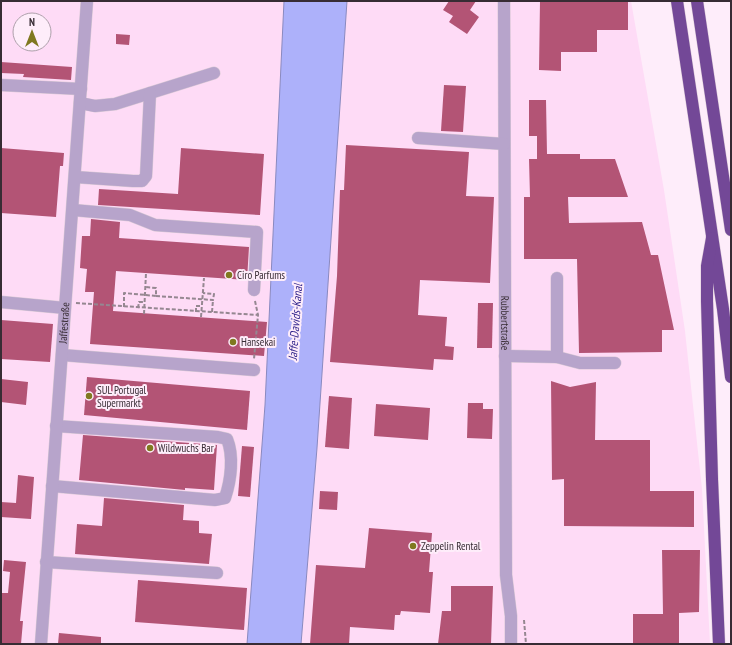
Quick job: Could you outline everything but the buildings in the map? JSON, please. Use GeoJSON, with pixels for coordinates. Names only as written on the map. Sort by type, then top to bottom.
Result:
{"type":"FeatureCollection","features":[{"type":"Feature","properties":{"kind":"highway"},"geometry":{"type":"LineString","coordinates":[[677,1],[731,377]]}},
{"type":"Feature","properties":{"kind":"highway"},"geometry":{"type":"LineString","coordinates":[[697,1],[731,230]]}},
{"type":"Feature","properties":{"kind":"highway"},"geometry":{"type":"LineString","coordinates":[[712,238],[707,266],[707,301],[712,479],[719,644]]}},
{"type":"Feature","properties":{"kind":"street","name":"Jaffestraße"},"geometry":{"type":"LineString","coordinates":[[40,644],[87,1]]}},
{"type":"Feature","properties":{"kind":"street","name":"Rubbertstraße"},"geometry":{"type":"LineString","coordinates":[[504,1],[506,575],[511,616],[511,644]]}},
{"type":"Feature","properties":{"kind":"street"},"geometry":{"type":"LineString","coordinates":[[80,103],[95,106],[115,104],[214,73]]}},
{"type":"Feature","properties":{"kind":"street"},"geometry":{"type":"LineString","coordinates":[[1,85],[81,89]]}},
{"type":"Feature","properties":{"kind":"street"},"geometry":{"type":"LineString","coordinates":[[75,177],[142,181],[146,176],[150,93]]}},
{"type":"Feature","properties":{"kind":"street"},"geometry":{"type":"LineString","coordinates":[[418,138],[504,144]]}},
{"type":"Feature","properties":{"kind":"street"},"geometry":{"type":"LineString","coordinates":[[72,210],[130,215],[155,225],[257,232],[254,290]]}},
{"type":"Feature","properties":{"kind":"street"},"geometry":{"type":"LineString","coordinates":[[557,278],[557,357]]}},
{"type":"Feature","properties":{"kind":"street"},"geometry":{"type":"LineString","coordinates":[[1,302],[65,305]]}},
{"type":"Feature","properties":{"kind":"street"},"geometry":{"type":"LineString","coordinates":[[62,355],[254,370]]}},
{"type":"Feature","properties":{"kind":"street"},"geometry":{"type":"LineString","coordinates":[[505,356],[557,357],[575,362],[615,363]]}},
{"type":"Feature","properties":{"kind":"street"},"geometry":{"type":"LineString","coordinates":[[52,486],[215,500],[225,498],[228,488],[232,450],[227,439],[218,437],[56,426]]}},
{"type":"Feature","properties":{"kind":"street"},"geometry":{"type":"LineString","coordinates":[[46,562],[217,573]]}},
{"type":"Feature","properties":{"kind":"path"},"geometry":{"type":"LineString","coordinates":[[144,314],[146,273]]}},
{"type":"Feature","properties":{"kind":"path"},"geometry":{"type":"LineString","coordinates":[[201,317],[204,278]]}},
{"type":"Feature","properties":{"kind":"path"},"geometry":{"type":"LineString","coordinates":[[145,288],[156,288],[156,296]]}},
{"type":"Feature","properties":{"kind":"path"},"geometry":{"type":"LineString","coordinates":[[203,293],[214,294],[212,313]]}},
{"type":"Feature","properties":{"kind":"path"},"geometry":{"type":"LineString","coordinates":[[124,307],[124,294],[213,300]]}},
{"type":"Feature","properties":{"kind":"path"},"geometry":{"type":"LineString","coordinates":[[138,308],[139,302],[144,302]]}},
{"type":"Feature","properties":{"kind":"path"},"geometry":{"type":"LineString","coordinates":[[65,305],[258,315],[254,370]]}},
{"type":"Feature","properties":{"kind":"path"},"geometry":{"type":"LineString","coordinates":[[196,312],[196,306],[202,306]]}},
{"type":"Feature","properties":{"kind":"shaded area"},"geometry":{"type":"Polygon","coordinates":[[[1,1],[284,1],[265,405],[247,644],[1,644],[1,1]]]}},
{"type":"Feature","properties":{"kind":"shaded area"},"geometry":{"type":"Polygon","coordinates":[[[347,1],[631,1],[664,190],[685,331],[702,489],[710,644],[301,644],[317,448],[347,1]]]}},
{"type":"Feature","properties":{"kind":"water","name":"Jaffe-Davids-Kanal"},"geometry":{"type":"Polygon","coordinates":[[[284,1],[347,1],[317,448],[301,644],[247,644],[265,405],[284,1]]]}},
{"type":"Feature","properties":{"kind":"place","name":"Ciro Parfums"},"geometry":{"type":"Point","coordinates":[229,275]}},
{"type":"Feature","properties":{"kind":"place","name":"Hansekai"},"geometry":{"type":"Point","coordinates":[233,342]}},
{"type":"Feature","properties":{"kind":"place","name":"SUL Portugal Supermarkt"},"geometry":{"type":"Point","coordinates":[89,396]}},
{"type":"Feature","properties":{"kind":"place","name":"Wildwuchs Bar"},"geometry":{"type":"Point","coordinates":[150,448]}},
{"type":"Feature","properties":{"kind":"place","name":"Zeppelin Rental"},"geometry":{"type":"Point","coordinates":[413,546]}}]}
